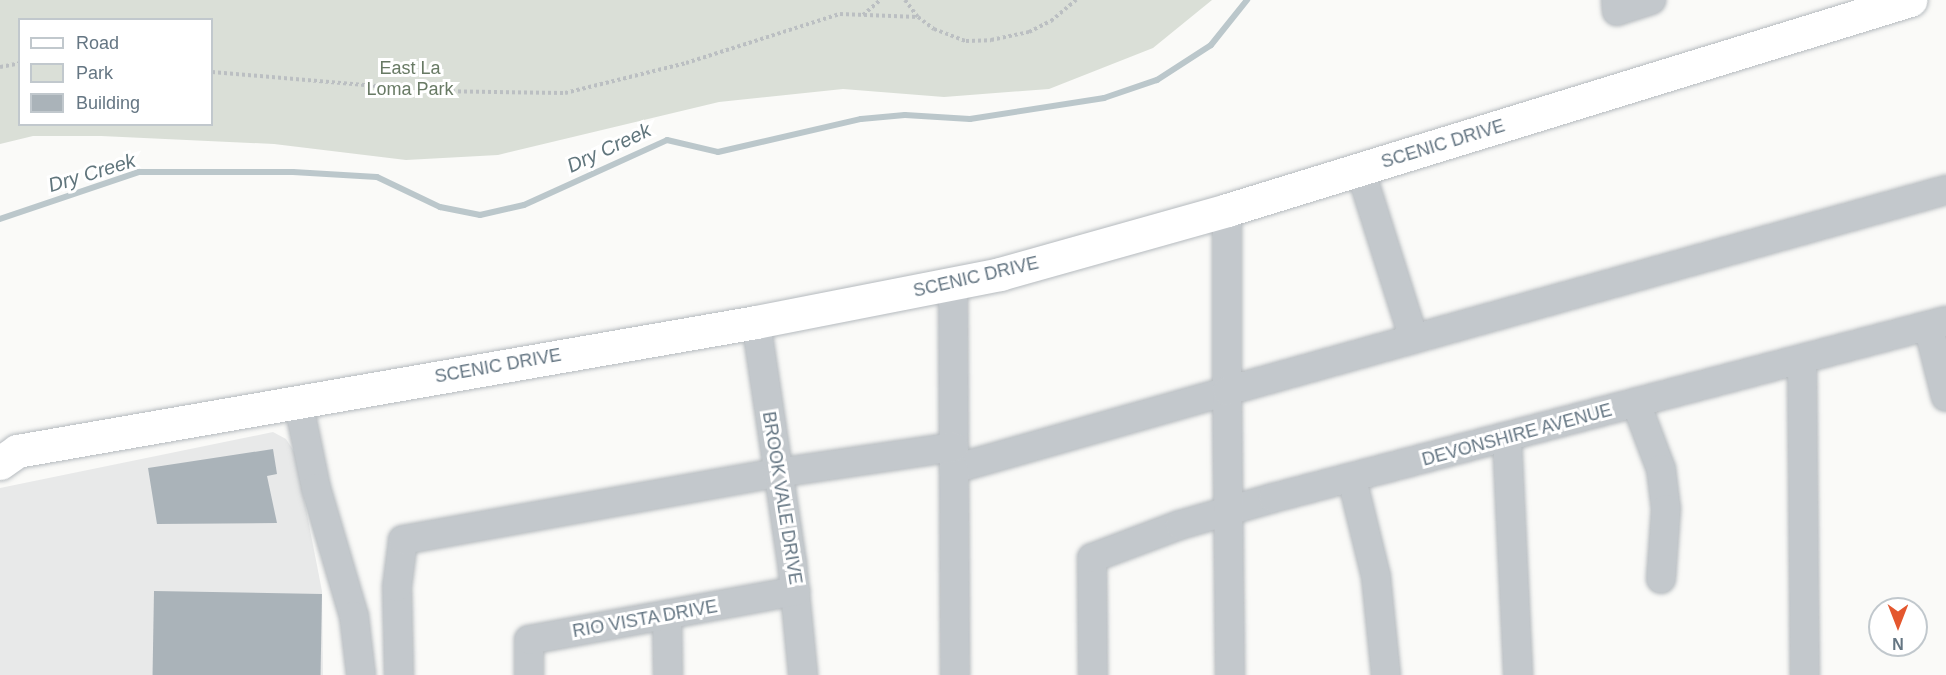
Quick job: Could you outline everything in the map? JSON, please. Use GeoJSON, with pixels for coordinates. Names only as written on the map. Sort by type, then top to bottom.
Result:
{"type":"FeatureCollection","features":[{"type":"Feature","properties":{"kind":"main road","name":"SCENIC DRIVE"},"geometry":{"type":"LineString","coordinates":[[6,453],[756,322],[1000,274],[1227,210],[1910,0]]}},
{"type":"Feature","properties":{"kind":"street"},"geometry":{"type":"LineString","coordinates":[[1616,0],[1617,10],[1651,0]]}},
{"type":"Feature","properties":{"kind":"street"},"geometry":{"type":"LineString","coordinates":[[1360,169],[1414,339]]}},
{"type":"Feature","properties":{"kind":"street"},"geometry":{"type":"LineString","coordinates":[[399,675],[398,586],[403,540],[777,473],[954,458],[1227,392],[1946,190]]}},
{"type":"Feature","properties":{"kind":"street"},"geometry":{"type":"LineString","coordinates":[[1227,210],[1227,511],[1230,675]]}},
{"type":"Feature","properties":{"kind":"street"},"geometry":{"type":"LineString","coordinates":[[953,284],[955,675]]}},
{"type":"Feature","properties":{"kind":"street","name":"BROOK VALE DRIVE"},"geometry":{"type":"LineString","coordinates":[[756,322],[796,591],[803,675]]}},
{"type":"Feature","properties":{"kind":"street"},"geometry":{"type":"LineString","coordinates":[[1937,323],[1946,397]]}},
{"type":"Feature","properties":{"kind":"street","name":"DEVONSHIRE AVENUE"},"geometry":{"type":"LineString","coordinates":[[1093,675],[1092,558],[1227,511],[1937,323]]}},
{"type":"Feature","properties":{"kind":"street"},"geometry":{"type":"LineString","coordinates":[[1802,359],[1805,675]]}},
{"type":"Feature","properties":{"kind":"street"},"geometry":{"type":"LineString","coordinates":[[298,401],[336,562],[354,616],[361,675]]}},
{"type":"Feature","properties":{"kind":"street"},"geometry":{"type":"LineString","coordinates":[[1636,403],[1649,432],[1664,489],[1665,548],[1661,579]]}},
{"type":"Feature","properties":{"kind":"street"},"geometry":{"type":"LineString","coordinates":[[1507,438],[1518,675]]}},
{"type":"Feature","properties":{"kind":"street"},"geometry":{"type":"LineString","coordinates":[[1352,479],[1376,577],[1386,675]]}},
{"type":"Feature","properties":{"kind":"street","name":"RIO VISTA DRIVE"},"geometry":{"type":"LineString","coordinates":[[529,675],[529,640],[796,591]]}},
{"type":"Feature","properties":{"kind":"street"},"geometry":{"type":"LineString","coordinates":[[667,615],[668,675]]}},
{"type":"Feature","properties":{"kind":"path"},"geometry":{"type":"LineString","coordinates":[[862,15],[880,0]]}},
{"type":"Feature","properties":{"kind":"path"},"geometry":{"type":"LineString","coordinates":[[905,0],[918,17],[934,29],[966,41],[1008,38],[1051,21],[1076,0]]}},
{"type":"Feature","properties":{"kind":"path"},"geometry":{"type":"LineString","coordinates":[[213,72],[435,91],[565,93],[686,63],[840,14],[918,17]]}},
{"type":"Feature","properties":{"kind":"path"},"geometry":{"type":"LineString","coordinates":[[0,67],[18,63]]}},
{"type":"Feature","properties":{"kind":"shaded area"},"geometry":{"type":"Polygon","coordinates":[[[273,432],[286,439],[295,453],[322,591],[323,675],[0,675],[0,488],[273,432]]]}},
{"type":"Feature","properties":{"kind":"green space","name":"East La Loma Park"},"geometry":{"type":"Polygon","coordinates":[[[0,0],[1212,0],[1153,48],[1049,89],[944,97],[843,89],[719,102],[498,155],[406,160],[274,144],[101,136],[33,136],[0,144],[0,0]]]}},
{"type":"Feature","properties":{"kind":"building"},"geometry":{"type":"Polygon","coordinates":[[[273,449],[277,474],[267,476],[277,523],[157,524],[148,468],[273,449]]]}},
{"type":"Feature","properties":{"kind":"building"},"geometry":{"type":"Polygon","coordinates":[[[154,591],[322,594],[321,675],[153,675],[154,591]]]}},
{"type":"Feature","properties":{"kind":"waterway","name":"Dry Creek"},"geometry":{"type":"LineString","coordinates":[[0,219],[139,172],[293,172],[377,177],[440,207],[480,215],[524,205],[667,140],[718,152],[861,119],[905,115],[970,119],[1104,98],[1157,80],[1211,45],[1247,0]]}}]}
